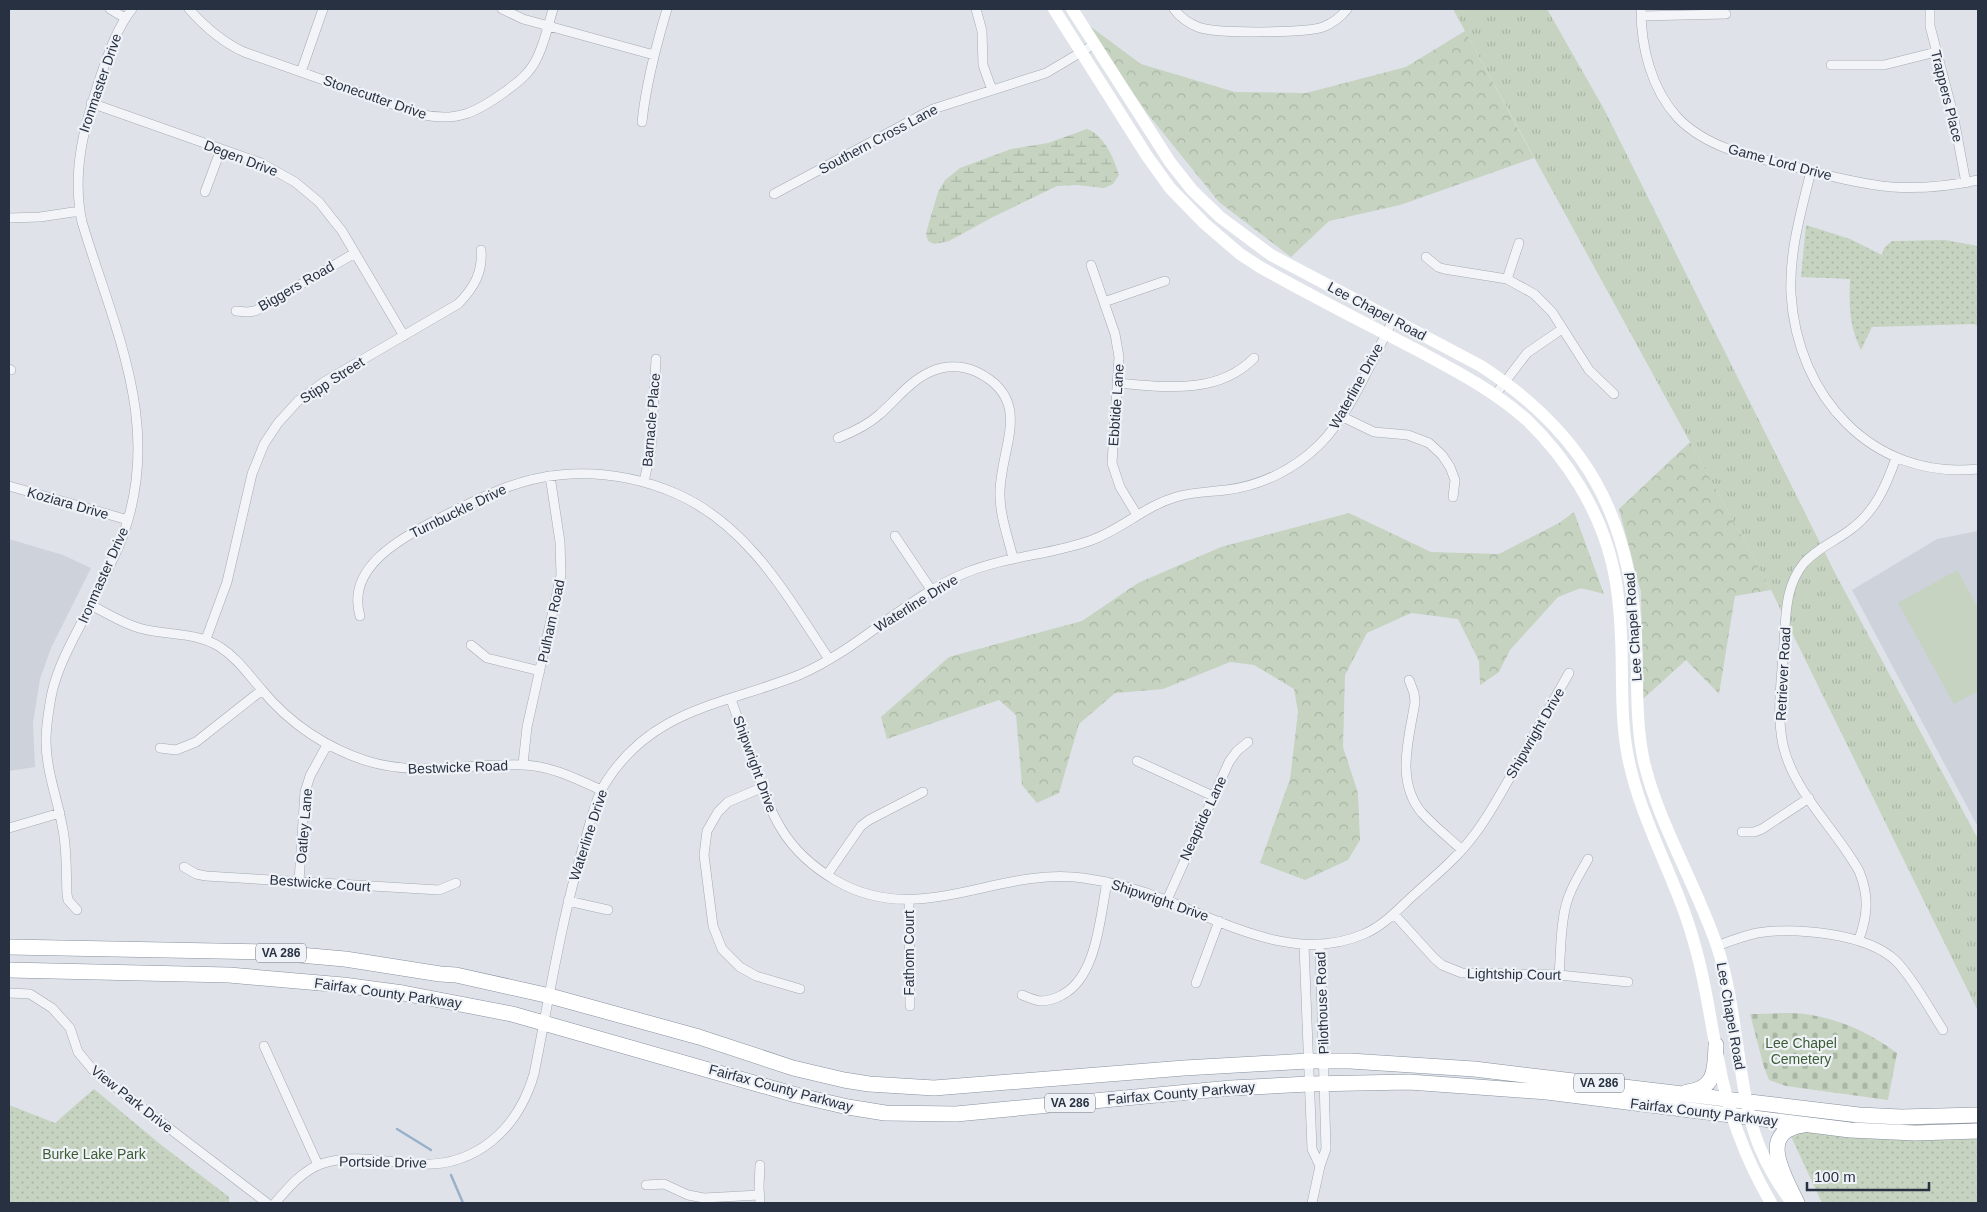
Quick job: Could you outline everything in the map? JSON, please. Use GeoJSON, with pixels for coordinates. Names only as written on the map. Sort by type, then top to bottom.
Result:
{"type":"FeatureCollection","features":[{"type":"Feature","properties":{"kind":"highway","name":"Fairfax County Parkway"},"geometry":{"type":"LineString","coordinates":[[9,947],[299,954],[456,975],[550,996],[699,1037],[793,1068],[869,1084],[934,1088],[1184,1068],[1308,1061],[1404,1064],[1474,1069],[1727,1099],[1748,1109],[1807,1124],[1892,1132],[1978,1131]]}},
{"type":"Feature","properties":{"kind":"highway","name":"Fairfax County Parkway"},"geometry":{"type":"LineString","coordinates":[[9,970],[229,975],[285,979],[403,993],[477,1006],[544,1022],[796,1095],[884,1113],[956,1114],[1123,1097],[1325,1083],[1409,1082],[1508,1088],[1731,1115],[1748,1109],[1880,1116],[1978,1115]]}},
{"type":"Feature","properties":{"kind":"highway"},"geometry":{"type":"LineString","coordinates":[[1678,1093],[1699,1090],[1709,1082],[1715,1068],[1716,1045]]}},
{"type":"Feature","properties":{"kind":"highway"},"geometry":{"type":"LineString","coordinates":[[1797,1203],[1778,1162],[1777,1144],[1786,1130],[1793,1126],[1807,1124]]}},
{"type":"Feature","properties":{"kind":"main road","name":"Lee Chapel Road"},"geometry":{"type":"LineString","coordinates":[[1054,9],[1158,172],[1186,206],[1204,223],[1240,254],[1260,267],[1467,377],[1495,395],[1528,422],[1560,458],[1582,489],[1599,524],[1612,560],[1616,581],[1621,638],[1622,708],[1625,738],[1633,778],[1642,806],[1674,884],[1695,945],[1731,1115],[1748,1159],[1771,1203]]}},
{"type":"Feature","properties":{"kind":"main road","name":"Lee Chapel Road"},"geometry":{"type":"LineString","coordinates":[[1072,9],[1159,146],[1182,178],[1207,205],[1236,231],[1271,255],[1481,366],[1504,381],[1534,405],[1566,439],[1596,483],[1617,525],[1628,566],[1634,604],[1638,708],[1644,762],[1652,787],[1699,897],[1717,946],[1731,1005],[1748,1109],[1760,1148],[1771,1172],[1792,1203]]}},
{"type":"Feature","properties":{"kind":"main road"},"geometry":{"type":"LineString","coordinates":[[1622,708],[1638,708]]}},
{"type":"Feature","properties":{"kind":"street"},"geometry":{"type":"LineString","coordinates":[[110,9],[125,18]]}},
{"type":"Feature","properties":{"kind":"street","name":"Ironmaster Drive"},"geometry":{"type":"LineString","coordinates":[[77,910],[68,900],[65,845],[50,771],[46,740],[50,701],[57,673],[118,548],[128,520],[132,504],[138,439],[135,397],[125,355],[80,211],[78,172],[85,123],[108,54],[125,18],[132,9]]}},
{"type":"Feature","properties":{"kind":"street","name":"Stonecutter Drive"},"geometry":{"type":"LineString","coordinates":[[189,9],[211,32],[233,47],[420,114],[439,117],[459,116],[487,106],[525,76],[540,53],[552,9]]}},
{"type":"Feature","properties":{"kind":"street"},"geometry":{"type":"LineString","coordinates":[[302,72],[323,9]]}},
{"type":"Feature","properties":{"kind":"street"},"geometry":{"type":"LineString","coordinates":[[502,9],[523,19],[654,55]]}},
{"type":"Feature","properties":{"kind":"street"},"geometry":{"type":"LineString","coordinates":[[642,122],[644,99],[667,9]]}},
{"type":"Feature","properties":{"kind":"street"},"geometry":{"type":"LineString","coordinates":[[976,9],[982,31],[983,65],[992,90]]}},
{"type":"Feature","properties":{"kind":"street"},"geometry":{"type":"LineString","coordinates":[[1174,9],[1187,22],[1197,27],[1208,30],[1232,31],[1316,29],[1334,21],[1347,9]]}},
{"type":"Feature","properties":{"kind":"street","name":"Trappers Place"},"geometry":{"type":"LineString","coordinates":[[1930,9],[1930,26],[1953,114],[1966,183]]}},
{"type":"Feature","properties":{"kind":"street"},"geometry":{"type":"LineString","coordinates":[[1641,12],[1726,14]]}},
{"type":"Feature","properties":{"kind":"street","name":"Game Lord Drive"},"geometry":{"type":"LineString","coordinates":[[1641,12],[1644,48],[1656,84],[1665,102],[1684,124],[1709,140],[1729,149],[1858,182],[1893,187],[1937,186],[1978,180]]}},
{"type":"Feature","properties":{"kind":"street","name":"Southern Cross Lane"},"geometry":{"type":"LineString","coordinates":[[774,194],[933,109],[1046,73],[1095,44]]}},
{"type":"Feature","properties":{"kind":"street"},"geometry":{"type":"LineString","coordinates":[[1832,65],[1884,65],[1936,52]]}},
{"type":"Feature","properties":{"kind":"street","name":"Degen Drive"},"geometry":{"type":"LineString","coordinates":[[92,103],[271,167],[308,191],[329,212],[404,336]]}},
{"type":"Feature","properties":{"kind":"street"},"geometry":{"type":"LineString","coordinates":[[205,192],[221,148]]}},
{"type":"Feature","properties":{"kind":"street"},"geometry":{"type":"LineString","coordinates":[[1811,171],[1792,261],[1793,308],[1799,343],[1818,388],[1835,412],[1866,441],[1896,458],[1917,465],[1944,469],[1978,469]]}},
{"type":"Feature","properties":{"kind":"street"},"geometry":{"type":"LineString","coordinates":[[9,218],[40,217],[80,211]]}},
{"type":"Feature","properties":{"kind":"street"},"geometry":{"type":"LineString","coordinates":[[1507,279],[1518,243]]}},
{"type":"Feature","properties":{"kind":"street","name":"Stipp Street"},"geometry":{"type":"LineString","coordinates":[[206,639],[227,582],[252,474],[259,455],[270,435],[287,412],[310,391],[449,310],[465,297],[479,275],[482,264],[481,250]]}},
{"type":"Feature","properties":{"kind":"street","name":"Biggers Road"},"geometry":{"type":"LineString","coordinates":[[236,310],[255,311],[355,253]]}},
{"type":"Feature","properties":{"kind":"street"},"geometry":{"type":"LineString","coordinates":[[1426,257],[1444,270],[1507,279],[1529,290],[1541,299],[1552,312],[1588,370],[1614,394]]}},
{"type":"Feature","properties":{"kind":"street","name":"Ebbtide Lane"},"geometry":{"type":"LineString","coordinates":[[1091,265],[1118,348],[1118,383],[1112,463],[1120,488],[1136,515]]}},
{"type":"Feature","properties":{"kind":"street"},"geometry":{"type":"LineString","coordinates":[[1104,302],[1165,281]]}},
{"type":"Feature","properties":{"kind":"street","name":"Waterline Drive"},"geometry":{"type":"LineString","coordinates":[[550,996],[568,901],[601,790],[624,757],[652,732],[678,717],[815,668],[932,590],[960,575],[991,563],[1092,540],[1115,530],[1136,515],[1155,505],[1201,491],[1240,488],[1276,476],[1294,466],[1328,436],[1342,417],[1393,320]]}},
{"type":"Feature","properties":{"kind":"street"},"geometry":{"type":"LineString","coordinates":[[1495,395],[1527,353],[1562,329]]}},
{"type":"Feature","properties":{"kind":"street","name":"Barnacle Place"},"geometry":{"type":"LineString","coordinates":[[644,482],[651,449],[656,358]]}},
{"type":"Feature","properties":{"kind":"street"},"geometry":{"type":"LineString","coordinates":[[1118,383],[1172,388],[1192,386],[1236,373],[1254,358]]}},
{"type":"Feature","properties":{"kind":"street"},"geometry":{"type":"LineString","coordinates":[[838,438],[872,421],[914,382],[930,372],[958,367],[974,370],[984,375],[998,388],[1005,399],[1011,421],[1000,491],[1013,558]]}},
{"type":"Feature","properties":{"kind":"street"},"geometry":{"type":"LineString","coordinates":[[1342,417],[1374,432],[1408,435],[1429,443],[1442,455],[1450,467],[1455,480],[1453,497]]}},
{"type":"Feature","properties":{"kind":"street","name":"Retriever Road"},"geometry":{"type":"LineString","coordinates":[[1859,939],[1867,906],[1863,881],[1853,860],[1796,778],[1788,762],[1780,728],[1786,605],[1789,592],[1797,574],[1810,556],[1850,530],[1870,511],[1882,494],[1896,458]]}},
{"type":"Feature","properties":{"kind":"street","name":"Turnbuckle Drive"},"geometry":{"type":"LineString","coordinates":[[360,616],[359,592],[363,581],[376,560],[393,545],[494,491],[518,482],[550,476],[584,473],[608,475],[644,482],[678,495],[717,518],[738,536],[772,574],[828,659]]}},
{"type":"Feature","properties":{"kind":"street","name":"Pulham Road"},"geometry":{"type":"LineString","coordinates":[[523,764],[527,727],[561,575],[560,542],[550,476]]}},
{"type":"Feature","properties":{"kind":"street","name":"Koziara Drive"},"geometry":{"type":"LineString","coordinates":[[9,486],[128,520]]}},
{"type":"Feature","properties":{"kind":"street"},"geometry":{"type":"LineString","coordinates":[[895,536],[932,590]]}},
{"type":"Feature","properties":{"kind":"street","name":"Bestwicke Road"},"geometry":{"type":"LineString","coordinates":[[91,605],[139,628],[206,639],[237,660],[262,690],[292,720],[327,745],[367,761],[405,769],[436,770],[523,764],[560,773],[601,790]]}},
{"type":"Feature","properties":{"kind":"street"},"geometry":{"type":"LineString","coordinates":[[471,645],[487,658],[540,671]]}},
{"type":"Feature","properties":{"kind":"street","name":"Shipwright Drive"},"geometry":{"type":"LineString","coordinates":[[731,699],[761,788],[776,821],[789,842],[810,863],[827,875],[860,892],[909,901],[1040,878],[1078,877],[1129,887],[1271,940],[1304,945],[1348,939],[1363,934],[1394,914],[1462,850],[1489,813],[1569,673]]}},
{"type":"Feature","properties":{"kind":"street"},"geometry":{"type":"LineString","coordinates":[[1409,680],[1414,693],[1414,702],[1406,760],[1408,788],[1422,812],[1462,850]]}},
{"type":"Feature","properties":{"kind":"street"},"geometry":{"type":"LineString","coordinates":[[160,748],[176,750],[196,742],[262,690]]}},
{"type":"Feature","properties":{"kind":"street","name":"Neaptide Lane"},"geometry":{"type":"LineString","coordinates":[[1167,900],[1229,762],[1237,751],[1248,742]]}},
{"type":"Feature","properties":{"kind":"street","name":"Oatley Lane"},"geometry":{"type":"LineString","coordinates":[[299,882],[306,792],[310,776],[327,745]]}},
{"type":"Feature","properties":{"kind":"street"},"geometry":{"type":"LineString","coordinates":[[1137,761],[1213,796]]}},
{"type":"Feature","properties":{"kind":"street"},"geometry":{"type":"LineString","coordinates":[[761,788],[728,802],[718,812],[707,831],[704,855],[713,926],[722,949],[740,967],[756,976],[800,989]]}},
{"type":"Feature","properties":{"kind":"street"},"geometry":{"type":"LineString","coordinates":[[827,875],[861,826],[922,792]]}},
{"type":"Feature","properties":{"kind":"street"},"geometry":{"type":"LineString","coordinates":[[1742,832],[1754,832],[1762,829],[1809,798]]}},
{"type":"Feature","properties":{"kind":"street"},"geometry":{"type":"LineString","coordinates":[[9,828],[60,813]]}},
{"type":"Feature","properties":{"kind":"street"},"geometry":{"type":"LineString","coordinates":[[1560,975],[1562,922],[1566,905],[1572,888],[1588,860]]}},
{"type":"Feature","properties":{"kind":"street","name":"Bestwicke Court"},"geometry":{"type":"LineString","coordinates":[[184,867],[196,874],[206,876],[299,882],[439,890],[456,883]]}},
{"type":"Feature","properties":{"kind":"street"},"geometry":{"type":"LineString","coordinates":[[1022,995],[1040,1001],[1056,998],[1067,993],[1081,979],[1091,958],[1107,882]]}},
{"type":"Feature","properties":{"kind":"street"},"geometry":{"type":"LineString","coordinates":[[568,901],[608,910]]}},
{"type":"Feature","properties":{"kind":"street","name":"Fathom Court"},"geometry":{"type":"LineString","coordinates":[[909,901],[910,1006]]}},
{"type":"Feature","properties":{"kind":"street","name":"Lightship Court"},"geometry":{"type":"LineString","coordinates":[[1394,914],[1434,958],[1454,971],[1472,974],[1560,975],[1628,982]]}},
{"type":"Feature","properties":{"kind":"street"},"geometry":{"type":"LineString","coordinates":[[1196,983],[1219,921]]}},
{"type":"Feature","properties":{"kind":"street"},"geometry":{"type":"LineString","coordinates":[[1717,946],[1738,938],[1774,931],[1808,932],[1859,939],[1880,948],[1898,962],[1943,1030]]}},
{"type":"Feature","properties":{"kind":"street","name":"Pilothouse Road"},"geometry":{"type":"LineString","coordinates":[[1312,1203],[1320,1166],[1326,1149],[1320,944]]}},
{"type":"Feature","properties":{"kind":"street","name":"Pilothouse Road"},"geometry":{"type":"LineString","coordinates":[[1304,945],[1312,1149],[1320,1166]]}},
{"type":"Feature","properties":{"kind":"street","name":"View Park Drive"},"geometry":{"type":"LineString","coordinates":[[9,993],[30,994],[48,1004],[70,1028],[78,1052],[93,1070],[268,1203]]}},
{"type":"Feature","properties":{"kind":"street","name":"Portside Drive"},"geometry":{"type":"LineString","coordinates":[[275,1203],[296,1180],[318,1165],[343,1159],[418,1164],[437,1163],[464,1157],[487,1145],[510,1124],[525,1099],[534,1074],[550,996]]}},
{"type":"Feature","properties":{"kind":"street"},"geometry":{"type":"LineString","coordinates":[[264,1046],[284,1086],[318,1165]]}},
{"type":"Feature","properties":{"kind":"street"},"geometry":{"type":"LineString","coordinates":[[646,1185],[664,1184],[688,1195],[704,1198],[759,1199],[760,1165]]}},
{"type":"Feature","properties":{"kind":"shaded area"},"geometry":{"type":"Polygon","coordinates":[[[1978,531],[1978,827],[1852,590],[1937,539],[1978,531]]]}},
{"type":"Feature","properties":{"kind":"shaded area"},"geometry":{"type":"Polygon","coordinates":[[[9,539],[63,555],[91,568],[51,648],[40,679],[33,723],[35,767],[9,771],[9,539]]]}},
{"type":"Feature","properties":{"kind":"green space"},"geometry":{"type":"Polygon","coordinates":[[[1453,9],[1547,9],[1604,109],[1836,575],[1978,839],[1978,1011],[1771,590],[1453,9]]]}},
{"type":"Feature","properties":{"kind":"green space"},"geometry":{"type":"Polygon","coordinates":[[[1083,21],[1141,64],[1235,92],[1306,93],[1406,67],[1465,31],[1534,158],[1400,205],[1329,221],[1291,257],[1219,202],[1147,113],[1083,21]]]}},
{"type":"Feature","properties":{"kind":"green space"},"geometry":{"type":"Polygon","coordinates":[[[1087,129],[1098,136],[1114,161],[1119,175],[1113,184],[1104,188],[1077,185],[1057,186],[949,241],[934,244],[928,241],[926,233],[938,192],[945,180],[960,168],[1011,149],[1048,143],[1087,129]]]}},
{"type":"Feature","properties":{"kind":"green space"},"geometry":{"type":"Polygon","coordinates":[[[1806,225],[1850,239],[1882,255],[1884,248],[1892,241],[1945,240],[1978,246],[1978,326],[1974,324],[1872,327],[1861,350],[1854,332],[1851,315],[1850,279],[1801,277],[1806,225]]]}},
{"type":"Feature","properties":{"kind":"green space"},"geometry":{"type":"Polygon","coordinates":[[[1690,442],[1771,590],[1735,596],[1719,694],[1686,660],[1643,699],[1641,592],[1619,509],[1690,442]]]}},
{"type":"Feature","properties":{"kind":"green space"},"geometry":{"type":"Polygon","coordinates":[[[1574,512],[1604,594],[1581,588],[1558,597],[1510,650],[1499,672],[1480,685],[1479,661],[1458,619],[1411,613],[1367,633],[1345,675],[1343,747],[1358,793],[1360,840],[1348,860],[1305,880],[1260,863],[1290,779],[1298,712],[1294,689],[1254,665],[1230,662],[1163,689],[1115,693],[1079,724],[1059,793],[1037,803],[1022,785],[1016,715],[999,700],[887,739],[881,717],[949,657],[1082,621],[1138,583],[1221,547],[1349,513],[1431,552],[1499,554],[1559,523],[1574,512]]]}},
{"type":"Feature","properties":{"kind":"green space"},"geometry":{"type":"Polygon","coordinates":[[[1957,570],[1978,608],[1978,691],[1954,704],[1898,603],[1957,570]]]}},
{"type":"Feature","properties":{"kind":"green space","name":"Lee Chapel Cemetery"},"geometry":{"type":"Polygon","coordinates":[[[1791,1013],[1817,1016],[1842,1023],[1875,1039],[1897,1053],[1888,1100],[1786,1086],[1769,1080],[1750,1014],[1791,1013]]]}},
{"type":"Feature","properties":{"kind":"green space","name":"Burke Lake Park"},"geometry":{"type":"Polygon","coordinates":[[[94,1089],[160,1144],[229,1197],[229,1203],[9,1203],[9,1105],[55,1123],[94,1089]]]}},
{"type":"Feature","properties":{"kind":"green space"},"geometry":{"type":"Polygon","coordinates":[[[1774,1100],[1911,1114],[1978,1116],[1978,1203],[1822,1203],[1774,1100]]]}},
{"type":"Feature","properties":{"kind":"waterway"},"geometry":{"type":"LineString","coordinates":[[397,1129],[431,1150]]}},
{"type":"Feature","properties":{"kind":"waterway"},"geometry":{"type":"LineString","coordinates":[[451,1175],[463,1203]]}}]}
